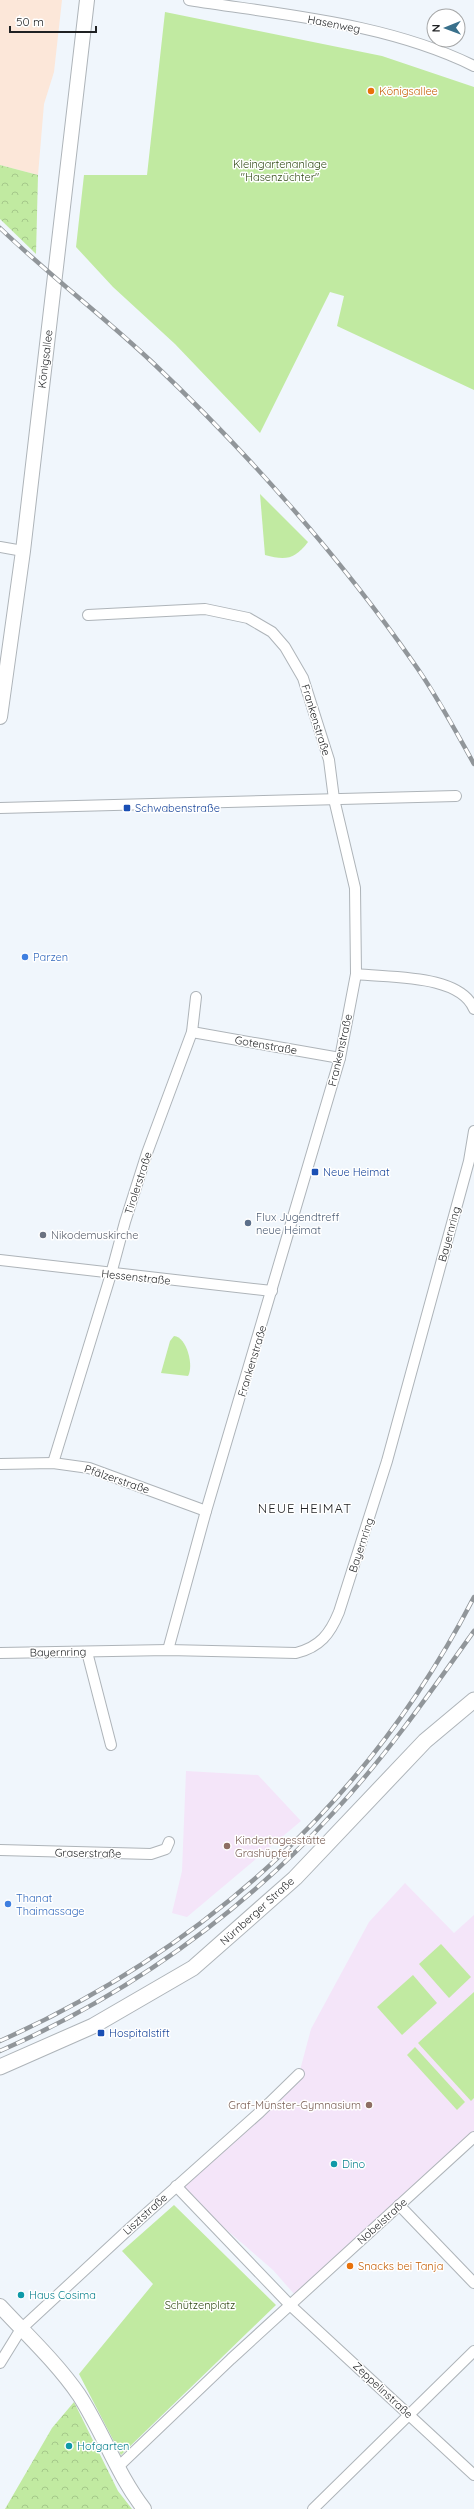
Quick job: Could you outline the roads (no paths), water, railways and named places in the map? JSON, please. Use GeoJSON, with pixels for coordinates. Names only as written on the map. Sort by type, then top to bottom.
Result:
{"type":"FeatureCollection","features":[{"type":"Feature","properties":{"kind":"main road","name":"Königsallee"},"geometry":{"type":"LineString","coordinates":[[0,718],[23,551],[87,0]]}},
{"type":"Feature","properties":{"kind":"main road","name":"Nürnberger Straße"},"geometry":{"type":"LineString","coordinates":[[0,2068],[93,2026],[193,1968],[294,1878],[425,1741],[474,1700]]}},
{"type":"Feature","properties":{"kind":"main road"},"geometry":{"type":"LineString","coordinates":[[0,2306],[55,2365],[79,2395],[118,2467],[144,2509]]}},
{"type":"Feature","properties":{"kind":"street","name":"Hasenweg"},"geometry":{"type":"LineString","coordinates":[[189,0],[346,26],[393,36],[444,51],[474,66]]}},
{"type":"Feature","properties":{"kind":"street"},"geometry":{"type":"LineString","coordinates":[[0,547],[23,551]]}},
{"type":"Feature","properties":{"kind":"street","name":"Frankenstraße"},"geometry":{"type":"LineString","coordinates":[[88,615],[205,609],[248,618],[272,632],[285,647],[303,678],[329,760],[334,799],[354,888],[356,974],[340,1058],[206,1511],[168,1650]]}},
{"type":"Feature","properties":{"kind":"street"},"geometry":{"type":"LineString","coordinates":[[0,808],[456,796]]}},
{"type":"Feature","properties":{"kind":"street"},"geometry":{"type":"LineString","coordinates":[[356,974],[441,983],[465,994],[474,1009]]}},
{"type":"Feature","properties":{"kind":"street","name":"Tirolerstraße"},"geometry":{"type":"LineString","coordinates":[[53,1463],[112,1274],[125,1222],[147,1153],[192,1032],[196,997]]}},
{"type":"Feature","properties":{"kind":"street","name":"Gotenstraße"},"geometry":{"type":"LineString","coordinates":[[192,1032],[340,1058]]}},
{"type":"Feature","properties":{"kind":"street","name":"Bayernring"},"geometry":{"type":"LineString","coordinates":[[0,1653],[168,1650],[296,1653],[308,1650],[328,1635],[339,1612],[381,1482],[419,1351],[469,1160],[474,1131]]}},
{"type":"Feature","properties":{"kind":"street","name":"Hessenstraße"},"geometry":{"type":"LineString","coordinates":[[0,1260],[112,1274],[272,1291]]}},
{"type":"Feature","properties":{"kind":"street","name":"Pfälzerstraße"},"geometry":{"type":"LineString","coordinates":[[0,1464],[53,1463],[89,1468],[206,1511]]}},
{"type":"Feature","properties":{"kind":"street"},"geometry":{"type":"LineString","coordinates":[[87,1652],[111,1745]]}},
{"type":"Feature","properties":{"kind":"street","name":"Graserstraße"},"geometry":{"type":"LineString","coordinates":[[0,1850],[151,1854],[166,1849],[169,1842]]}},
{"type":"Feature","properties":{"kind":"street","name":"Lisztstraße"},"geometry":{"type":"LineString","coordinates":[[0,2363],[21,2328],[176,2186],[260,2112],[299,2074]]}},
{"type":"Feature","properties":{"kind":"street","name":"Nobelstraße"},"geometry":{"type":"LineString","coordinates":[[290,2305],[474,2137]]}},
{"type":"Feature","properties":{"kind":"street"},"geometry":{"type":"LineString","coordinates":[[118,2467],[290,2305],[176,2186]]}},
{"type":"Feature","properties":{"kind":"street"},"geometry":{"type":"LineString","coordinates":[[399,2205],[474,2283]]}},
{"type":"Feature","properties":{"kind":"street","name":"Zeppelinstraße"},"geometry":{"type":"LineString","coordinates":[[290,2305],[474,2476]]}},
{"type":"Feature","properties":{"kind":"street"},"geometry":{"type":"LineString","coordinates":[[314,2509],[474,2351]]}},
{"type":"Feature","properties":{"kind":"railway"},"geometry":{"type":"LineString","coordinates":[[0,228],[152,362],[222,431],[290,506],[354,583],[413,662],[437,699],[474,764]]}},
{"type":"Feature","properties":{"kind":"railway"},"geometry":{"type":"LineString","coordinates":[[0,2041],[76,2004],[147,1961],[214,1913],[276,1860],[333,1802],[385,1739],[432,1670],[474,1597]]}},
{"type":"Feature","properties":{"kind":"railway"},"geometry":{"type":"LineString","coordinates":[[0,2051],[93,2005],[137,1978],[179,1949],[260,1885],[298,1850],[372,1769],[407,1724],[474,1631]]}},
{"type":"Feature","properties":{"kind":"place","name":"Königsallee"},"geometry":{"type":"Point","coordinates":[371,91]}},
{"type":"Feature","properties":{"kind":"place","name":"Schwabenstraße"},"geometry":{"type":"Point","coordinates":[127,808]}},
{"type":"Feature","properties":{"kind":"place","name":"Parzen"},"geometry":{"type":"Point","coordinates":[25,957]}},
{"type":"Feature","properties":{"kind":"place","name":"Neue Heimat"},"geometry":{"type":"Point","coordinates":[315,1172]}},
{"type":"Feature","properties":{"kind":"place","name":"Flux Jugendtreff neue Heimat"},"geometry":{"type":"Point","coordinates":[248,1223]}},
{"type":"Feature","properties":{"kind":"place","name":"Nikodemuskirche"},"geometry":{"type":"Point","coordinates":[43,1235]}},
{"type":"Feature","properties":{"kind":"place","name":"Kindertagesstätte Grashüpfer"},"geometry":{"type":"Point","coordinates":[227,1846]}},
{"type":"Feature","properties":{"kind":"place","name":"Thanat Thaimassage"},"geometry":{"type":"Point","coordinates":[8,1904]}},
{"type":"Feature","properties":{"kind":"place","name":"Hospitalstift"},"geometry":{"type":"Point","coordinates":[101,2033]}},
{"type":"Feature","properties":{"kind":"place","name":"Graf-Münster-Gymnasium"},"geometry":{"type":"Point","coordinates":[369,2105]}},
{"type":"Feature","properties":{"kind":"place","name":"Dino"},"geometry":{"type":"Point","coordinates":[334,2164]}},
{"type":"Feature","properties":{"kind":"place","name":"Snacks bei Tanja"},"geometry":{"type":"Point","coordinates":[350,2266]}},
{"type":"Feature","properties":{"kind":"place","name":"Haus Cosima"},"geometry":{"type":"Point","coordinates":[21,2295]}},
{"type":"Feature","properties":{"kind":"place","name":"Hofgarten"},"geometry":{"type":"Point","coordinates":[69,2446]}},
{"type":"Feature","properties":{"kind":"district","name":"NEUE HEIMAT"},"geometry":{"type":"Point","coordinates":[305,1508]}},
{"type":"Feature","properties":{"kind":"park label","name":"Kleingartenanlage \"Hasenzüchter\""},"geometry":{"type":"Point","coordinates":[280,170]}},
{"type":"Feature","properties":{"kind":"park label","name":"Schützenplatz"},"geometry":{"type":"Point","coordinates":[200,2305]}}]}
